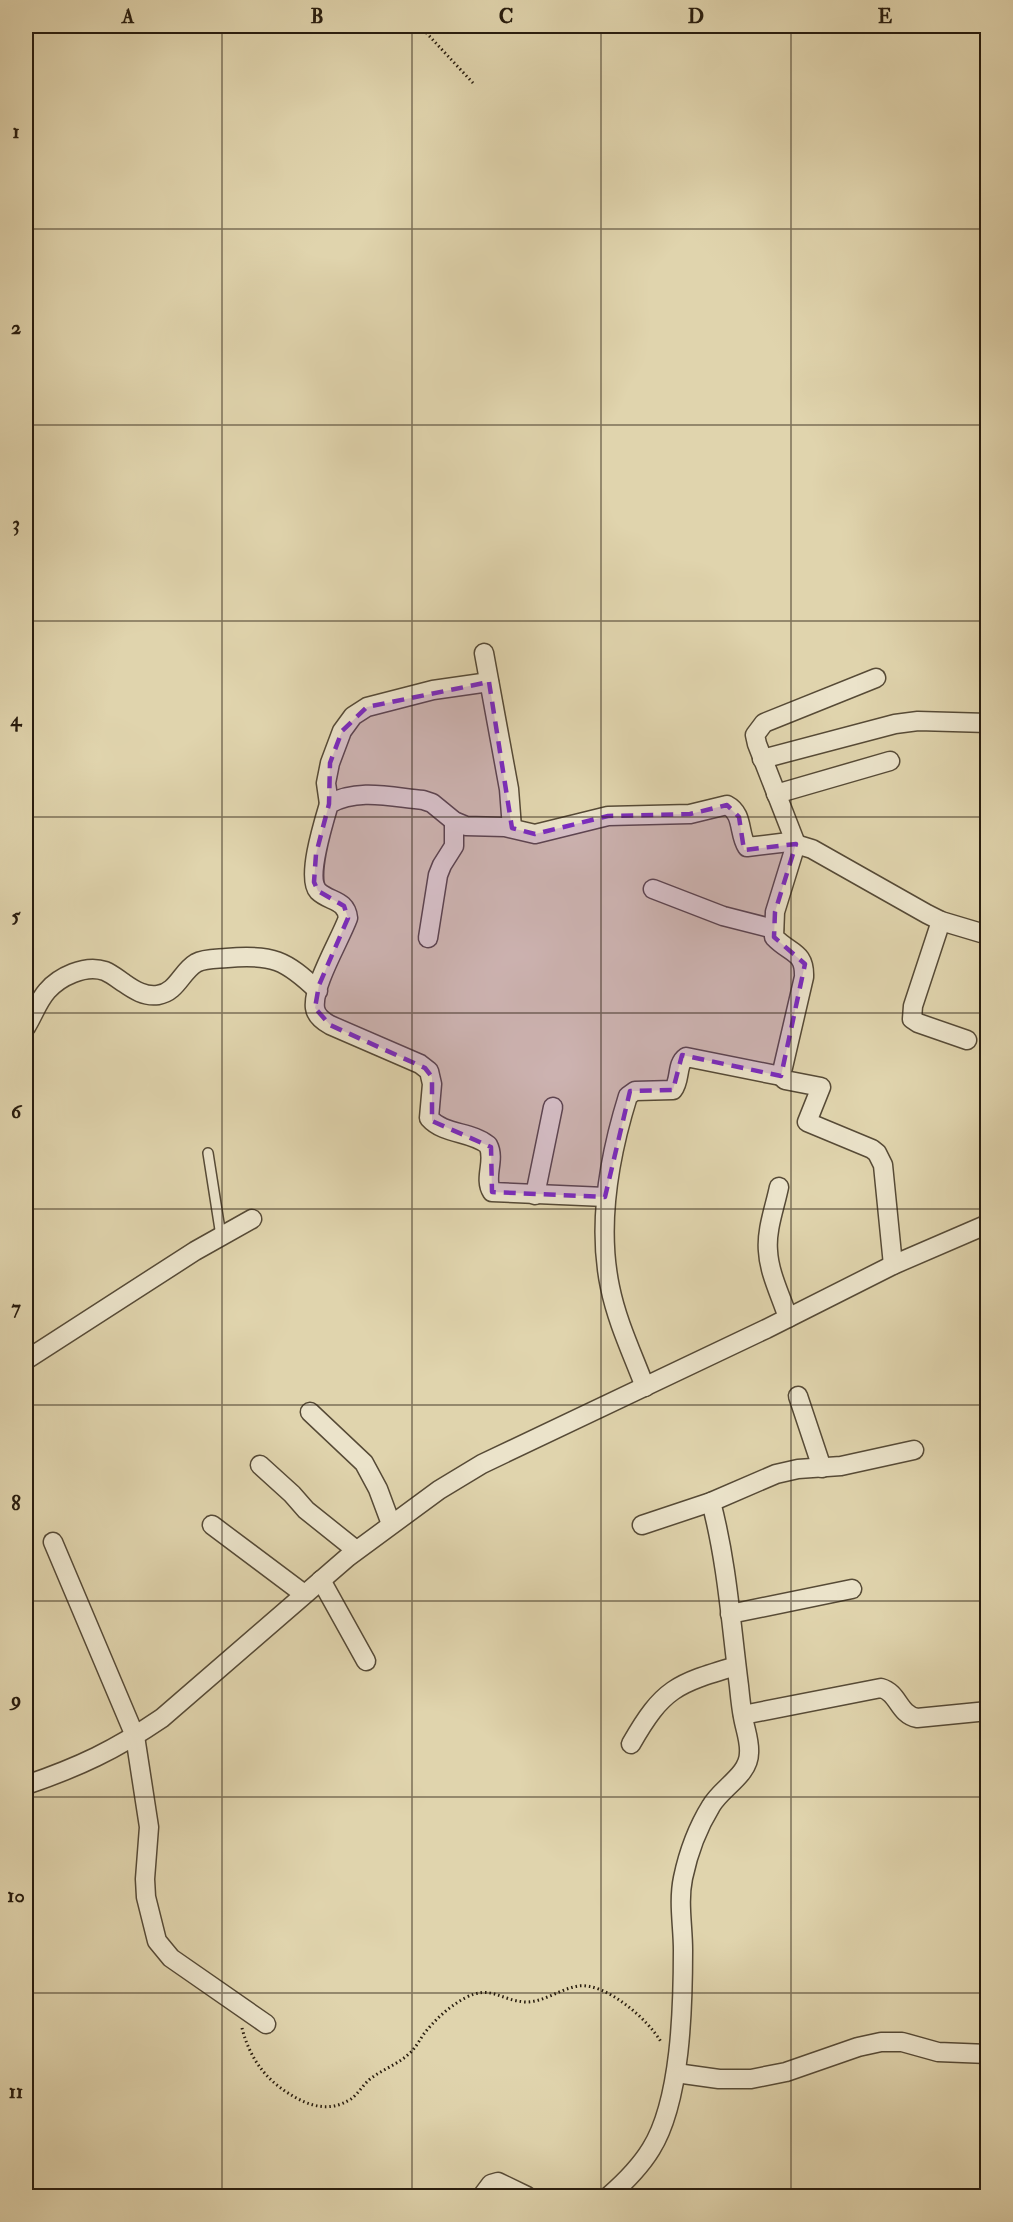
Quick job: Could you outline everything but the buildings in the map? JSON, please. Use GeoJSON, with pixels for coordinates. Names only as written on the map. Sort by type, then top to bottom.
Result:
{"type":"FeatureCollection","features":[{"type":"Feature","properties":{"kind":"street"},"geometry":{"type":"LineString","coordinates":[[484,653],[509,789],[512,828]]}},
{"type":"Feature","properties":{"kind":"street"},"geometry":{"type":"LineString","coordinates":[[781,1076],[805,964],[799,956],[783,948],[774,938],[775,912],[796,844],[762,759],[755,735],[764,723],[876,678]]}},
{"type":"Feature","properties":{"kind":"street"},"geometry":{"type":"LineString","coordinates":[[489,682],[433,690],[367,707],[353,716],[342,731],[330,763],[326,783],[329,804],[321,827],[314,882],[318,891],[344,906],[348,918],[318,991],[315,1008],[317,1015],[323,1021],[374,1046],[420,1064],[429,1071],[432,1084],[429,1118],[436,1125],[478,1138],[488,1145],[491,1155],[488,1185],[492,1192],[605,1197]]}},
{"type":"Feature","properties":{"kind":"street"},"geometry":{"type":"LineString","coordinates":[[762,759],[895,724],[918,721],[987,723]]}},
{"type":"Feature","properties":{"kind":"street"},"geometry":{"type":"LineString","coordinates":[[776,794],[890,761]]}},
{"type":"Feature","properties":{"kind":"street"},"geometry":{"type":"LineString","coordinates":[[329,804],[341,797],[364,794],[423,800],[432,803],[454,821],[466,826],[512,828],[535,834],[608,816],[690,814],[727,805],[733,808],[739,817],[743,841],[747,848],[789,842],[796,844],[825,856],[941,921],[987,935]]}},
{"type":"Feature","properties":{"kind":"street"},"geometry":{"type":"LineString","coordinates":[[428,938],[438,875],[454,846],[454,821]]}},
{"type":"Feature","properties":{"kind":"street"},"geometry":{"type":"LineString","coordinates":[[653,889],[723,916],[774,928]]}},
{"type":"Feature","properties":{"kind":"street"},"geometry":{"type":"LineString","coordinates":[[941,921],[913,1006],[912,1019],[967,1040]]}},
{"type":"Feature","properties":{"kind":"street"},"geometry":{"type":"LineString","coordinates":[[26,1027],[45,993],[60,980],[83,971],[105,971],[141,993],[159,995],[172,989],[190,968],[202,961],[246,957],[264,958],[285,964],[295,970],[318,991]]}},
{"type":"Feature","properties":{"kind":"street"},"geometry":{"type":"LineString","coordinates":[[645,1388],[618,1316],[610,1287],[605,1254],[605,1197],[630,1094],[635,1091],[673,1090],[676,1086],[681,1061],[686,1057],[781,1076],[786,1080],[821,1087],[807,1122],[872,1149],[879,1156],[883,1165],[893,1264]]}},
{"type":"Feature","properties":{"kind":"street"},"geometry":{"type":"LineString","coordinates":[[535,1195],[553,1107]]}},
{"type":"Feature","properties":{"kind":"street"},"geometry":{"type":"LineString","coordinates":[[779,1187],[769,1230],[768,1250],[770,1267],[788,1318]]}},
{"type":"Feature","properties":{"kind":"street"},"geometry":{"type":"LineString","coordinates":[[26,1360],[195,1251],[252,1219]]}},
{"type":"Feature","properties":{"kind":"street"},"geometry":{"type":"LineString","coordinates":[[26,1785],[74,1769],[135,1736],[162,1718],[356,1550],[439,1490],[482,1464],[645,1388],[893,1264],[987,1224]]}},
{"type":"Feature","properties":{"kind":"street"},"geometry":{"type":"LineString","coordinates":[[798,1396],[822,1468]]}},
{"type":"Feature","properties":{"kind":"street"},"geometry":{"type":"LineString","coordinates":[[310,1412],[364,1463],[376,1483],[391,1524]]}},
{"type":"Feature","properties":{"kind":"street"},"geometry":{"type":"LineString","coordinates":[[642,1525],[711,1502],[776,1474],[798,1469],[841,1466],[914,1450]]}},
{"type":"Feature","properties":{"kind":"street"},"geometry":{"type":"LineString","coordinates":[[260,1465],[306,1510],[356,1550]]}},
{"type":"Feature","properties":{"kind":"street"},"geometry":{"type":"LineString","coordinates":[[609,2196],[638,2169],[652,2148],[667,2116],[676,2073],[682,1984],[681,1898],[683,1878],[702,1820],[722,1790],[742,1772],[749,1762],[750,1750],[736,1666],[719,1533],[711,1502]]}},
{"type":"Feature","properties":{"kind":"street"},"geometry":{"type":"LineString","coordinates":[[212,1525],[304,1594]]}},
{"type":"Feature","properties":{"kind":"street"},"geometry":{"type":"LineString","coordinates":[[53,1542],[135,1736],[149,1827],[146,1897],[157,1941],[171,1958],[266,2024]]}},
{"type":"Feature","properties":{"kind":"street"},"geometry":{"type":"LineString","coordinates":[[321,1580],[366,1661]]}},
{"type":"Feature","properties":{"kind":"street"},"geometry":{"type":"LineString","coordinates":[[730,1614],[852,1589]]}},
{"type":"Feature","properties":{"kind":"street"},"geometry":{"type":"LineString","coordinates":[[631,1744],[648,1715],[661,1699],[678,1686],[736,1666]]}},
{"type":"Feature","properties":{"kind":"street"},"geometry":{"type":"LineString","coordinates":[[743,1715],[881,1688],[894,1694],[903,1712],[917,1718],[987,1711]]}},
{"type":"Feature","properties":{"kind":"street"},"geometry":{"type":"LineString","coordinates":[[676,2073],[719,2079],[751,2079],[786,2073],[858,2047],[881,2042],[902,2042],[938,2052],[987,2055]]}},
{"type":"Feature","properties":{"kind":"street"},"geometry":{"type":"LineString","coordinates":[[482,2196],[491,2184],[498,2182],[527,2196]]}},
{"type":"Feature","properties":{"kind":"lane"},"geometry":{"type":"LineString","coordinates":[[208,1153],[221,1236]]}},
{"type":"Feature","properties":{"kind":"path"},"geometry":{"type":"LineString","coordinates":[[420,26],[473,83]]}},
{"type":"Feature","properties":{"kind":"path"},"geometry":{"type":"LineString","coordinates":[[236,2003],[247,2046],[264,2074],[302,2102],[318,2107],[337,2106],[352,2098],[368,2080],[398,2064],[412,2051],[444,2012],[478,1992],[493,1992],[523,2002],[534,2001],[576,1986],[590,1986],[611,1996],[647,2022],[664,2048]]}},
{"type":"Feature","properties":{"kind":"highlighted area"},"geometry":{"type":"Polygon","coordinates":[[[489,682],[512,828],[535,834],[608,816],[690,814],[727,805],[739,817],[744,850],[796,844],[775,912],[774,937],[805,964],[781,1076],[682,1055],[673,1090],[630,1091],[605,1197],[492,1192],[491,1147],[432,1121],[432,1077],[425,1068],[330,1025],[315,1008],[319,985],[348,918],[344,906],[318,891],[314,882],[316,854],[329,804],[330,763],[342,731],[367,707],[489,682]]]}}]}
